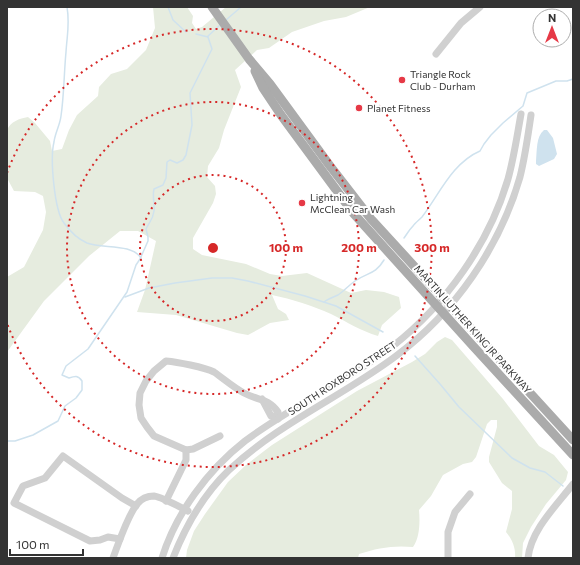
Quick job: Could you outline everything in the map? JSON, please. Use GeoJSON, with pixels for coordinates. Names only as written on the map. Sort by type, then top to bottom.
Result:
{"type":"FeatureCollection","features":[{"type":"Feature","properties":{"kind":"main road","name":"MARTIN LUTHER KING JR PARKWAY"},"geometry":{"type":"LineString","coordinates":[[212,7],[249,59],[263,88],[281,116],[337,191],[384,248],[439,301],[450,306],[573,440]]}},
{"type":"Feature","properties":{"kind":"main road","name":"MARTIN LUTHER KING JR PARKWAY"},"geometry":{"type":"LineString","coordinates":[[439,301],[443,313],[573,455]]}},
{"type":"Feature","properties":{"kind":"street"},"geometry":{"type":"LineString","coordinates":[[436,54],[461,23],[480,7]]}},
{"type":"Feature","properties":{"kind":"street","name":"SOUTH ROXBORO STREET"},"geometry":{"type":"LineString","coordinates":[[162,558],[170,537],[184,509],[213,471],[234,451],[245,441],[277,418],[383,353],[412,329],[439,301],[464,270],[491,224],[508,179],[521,114]]}},
{"type":"Feature","properties":{"kind":"street","name":"SOUTH ROXBORO STREET"},"geometry":{"type":"LineString","coordinates":[[173,558],[186,527],[205,498],[220,479],[250,451],[277,432],[361,380],[397,355],[418,338],[450,306],[479,268],[506,216],[520,176],[527,144],[531,115]]}},
{"type":"Feature","properties":{"kind":"street"},"geometry":{"type":"LineString","coordinates":[[220,436],[186,450],[154,436],[141,418],[139,405],[140,393],[146,381],[154,371],[166,361],[212,372],[233,387],[254,398],[262,400],[271,416],[277,418]]}},
{"type":"Feature","properties":{"kind":"street"},"geometry":{"type":"LineString","coordinates":[[166,501],[186,460],[186,450]]}},
{"type":"Feature","properties":{"kind":"street"},"geometry":{"type":"LineString","coordinates":[[120,539],[108,537],[90,541],[79,537],[14,503],[23,486],[45,478],[63,456],[122,498],[136,506]]}},
{"type":"Feature","properties":{"kind":"street"},"geometry":{"type":"LineString","coordinates":[[528,558],[529,550],[535,535],[573,484]]}},
{"type":"Feature","properties":{"kind":"street"},"geometry":{"type":"LineString","coordinates":[[448,558],[448,532],[455,512],[470,494]]}},
{"type":"Feature","properties":{"kind":"street"},"geometry":{"type":"LineString","coordinates":[[113,558],[120,539],[136,506],[146,497],[153,496],[194,514]]}},
{"type":"Feature","properties":{"kind":"shaded area"},"geometry":{"type":"Polygon","coordinates":[[[153,7],[187,7],[193,16],[192,23],[196,29],[202,27],[226,7],[370,7],[346,17],[324,21],[292,32],[269,48],[257,50],[235,70],[241,87],[224,130],[219,148],[208,166],[207,177],[215,186],[216,194],[213,203],[193,238],[193,249],[202,255],[246,264],[270,274],[282,276],[307,273],[351,293],[366,290],[384,292],[399,297],[401,308],[382,325],[378,336],[317,308],[272,295],[278,309],[286,314],[289,320],[270,323],[248,335],[176,315],[137,312],[145,290],[156,241],[138,231],[120,231],[89,256],[44,301],[7,352],[7,277],[24,267],[43,230],[46,212],[43,196],[35,192],[14,191],[7,178],[7,130],[13,122],[28,117],[50,141],[52,151],[62,149],[69,130],[77,115],[98,96],[99,87],[111,74],[127,69],[146,50],[155,28],[153,7]]]}},
{"type":"Feature","properties":{"kind":"shaded area"},"geometry":{"type":"Polygon","coordinates":[[[445,337],[452,340],[503,399],[539,446],[554,455],[568,472],[566,480],[546,504],[531,527],[523,543],[522,558],[515,558],[513,544],[506,532],[512,509],[512,491],[502,483],[489,462],[497,427],[497,420],[491,420],[487,424],[476,457],[472,462],[463,464],[443,475],[431,496],[419,510],[418,534],[413,547],[399,546],[372,550],[359,554],[358,558],[186,558],[187,550],[194,531],[228,482],[246,465],[272,445],[357,391],[425,354],[437,342],[445,337]]]}},
{"type":"Feature","properties":{"kind":"water"},"geometry":{"type":"Polygon","coordinates":[[[544,130],[547,130],[553,138],[557,154],[554,159],[539,166],[536,164],[537,144],[541,133],[544,130]]]}},
{"type":"Feature","properties":{"kind":"waterway"},"geometry":{"type":"LineString","coordinates":[[67,7],[68,24],[62,108],[52,160],[55,196],[58,207],[66,226],[87,243],[124,248],[131,250],[141,258]]}},
{"type":"Feature","properties":{"kind":"waterway"},"geometry":{"type":"LineString","coordinates":[[168,7],[173,20],[186,32]]}},
{"type":"Feature","properties":{"kind":"waterway"},"geometry":{"type":"LineString","coordinates":[[226,20],[241,7]]}},
{"type":"Feature","properties":{"kind":"waterway"},"geometry":{"type":"LineString","coordinates":[[208,36],[220,25]]}},
{"type":"Feature","properties":{"kind":"waterway"},"geometry":{"type":"LineString","coordinates":[[196,34],[208,37]]}},
{"type":"Feature","properties":{"kind":"waterway"},"geometry":{"type":"LineString","coordinates":[[7,441],[15,441],[33,435],[58,421],[65,406],[76,398],[82,390],[82,381],[78,377],[75,376],[69,378],[62,375],[66,366],[88,349],[127,292],[136,265],[148,241],[146,229],[152,219],[154,208],[154,189],[163,185],[166,178],[167,162],[170,160],[177,163],[183,160],[186,155],[192,125],[190,93],[212,49],[208,37]]}},
{"type":"Feature","properties":{"kind":"waterway"},"geometry":{"type":"LineString","coordinates":[[404,238],[422,217],[454,171],[470,156],[480,151],[491,135],[523,106],[527,93],[556,81],[567,81],[573,79]]}},
{"type":"Feature","properties":{"kind":"waterway"},"geometry":{"type":"LineString","coordinates":[[324,302],[338,295],[360,278],[374,271],[384,260]]}},
{"type":"Feature","properties":{"kind":"waterway"},"geometry":{"type":"LineString","coordinates":[[125,297],[149,288],[175,283],[212,278],[232,278],[305,296],[336,306],[383,332]]}},
{"type":"Feature","properties":{"kind":"waterway"},"geometry":{"type":"LineString","coordinates":[[415,356],[459,407],[512,458],[530,468],[545,472],[563,486]]}},
{"type":"Feature","properties":{"kind":"place","name":"Triangle Rock Club - Durham"},"geometry":{"type":"Point","coordinates":[402,80]}},
{"type":"Feature","properties":{"kind":"place","name":"Planet Fitness"},"geometry":{"type":"Point","coordinates":[359,108]}},
{"type":"Feature","properties":{"kind":"place","name":"Lightning McClean Car Wash"},"geometry":{"type":"Point","coordinates":[302,203]}}]}
